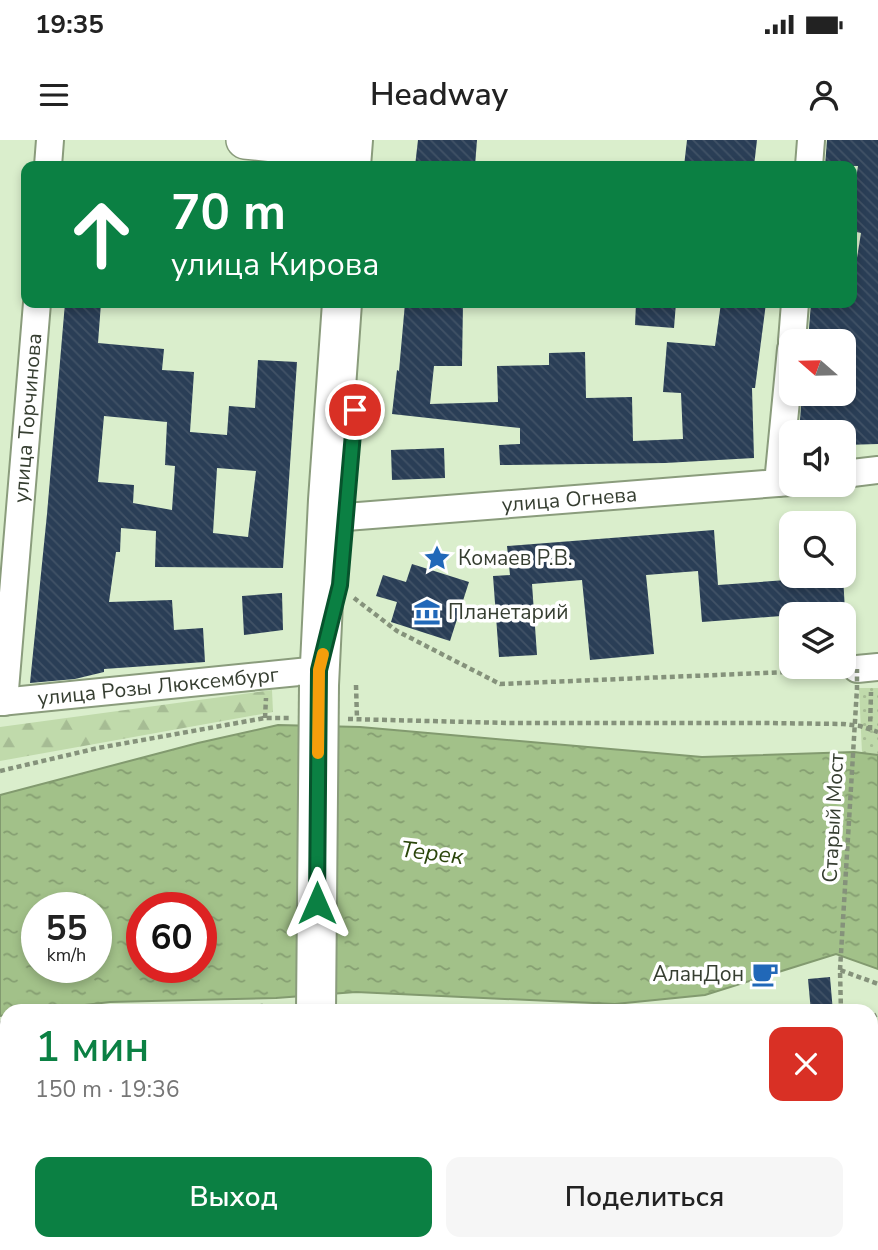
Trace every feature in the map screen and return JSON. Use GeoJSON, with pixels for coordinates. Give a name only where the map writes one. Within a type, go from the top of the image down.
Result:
{"type":"FeatureCollection","features":[{"type":"Feature","properties":{"kind":"main road"},"geometry":{"type":"LineString","coordinates":[[331,680],[328,500],[342,308]]}},
{"type":"Feature","properties":{"kind":"main road"},"geometry":{"type":"LineString","coordinates":[[316,1004],[331,680],[365,308]]}},
{"type":"Feature","properties":{"kind":"street"},"geometry":{"type":"LineString","coordinates":[[48,161],[50,140]]}},
{"type":"Feature","properties":{"kind":"street"},"geometry":{"type":"LineString","coordinates":[[245,140],[365,152]]}},
{"type":"Feature","properties":{"kind":"street"},"geometry":{"type":"LineString","coordinates":[[809,161],[811,140]]}},
{"type":"Feature","properties":{"kind":"street","name":"улица Торчинова"},"geometry":{"type":"LineString","coordinates":[[2,702],[37,308]]}},
{"type":"Feature","properties":{"kind":"street"},"geometry":{"type":"LineString","coordinates":[[793,329],[795,308]]}},
{"type":"Feature","properties":{"kind":"street"},"geometry":{"type":"LineString","coordinates":[[856,473],[878,470]]}},
{"type":"Feature","properties":{"kind":"street","name":"улица Огнева"},"geometry":{"type":"LineString","coordinates":[[346,517],[779,482]]}},
{"type":"Feature","properties":{"kind":"street","name":"улица Розы Люксембург"},"geometry":{"type":"LineString","coordinates":[[2,702],[331,680]]}},
{"type":"Feature","properties":{"kind":"path"},"geometry":{"type":"LineString","coordinates":[[340,585],[397,631],[500,684],[867,668]]}},
{"type":"Feature","properties":{"kind":"path","name":"Старый Мост"},"geometry":{"type":"LineString","coordinates":[[841,1004],[840,970],[857,688],[867,668]]}},
{"type":"Feature","properties":{"kind":"path"},"geometry":{"type":"LineString","coordinates":[[331,680],[357,719]]}},
{"type":"Feature","properties":{"kind":"path"},"geometry":{"type":"LineString","coordinates":[[870,701],[870,730]]}},
{"type":"Feature","properties":{"kind":"path"},"geometry":{"type":"LineString","coordinates":[[0,771],[124,743],[265,718],[291,718]]}},
{"type":"Feature","properties":{"kind":"path"},"geometry":{"type":"LineString","coordinates":[[344,719],[509,723],[843,724],[878,732]]}},
{"type":"Feature","properties":{"kind":"path"},"geometry":{"type":"LineString","coordinates":[[840,970],[878,984]]}},
{"type":"Feature","properties":{"kind":"green space"},"geometry":{"type":"Polygon","coordinates":[[[859,688],[878,688],[878,755],[862,753],[859,688]]]}},
{"type":"Feature","properties":{"kind":"green space"},"geometry":{"type":"Polygon","coordinates":[[[272,690],[273,712],[0,761],[0,727],[272,690]]]}},
{"type":"Feature","properties":{"kind":"water","name":"Терек"},"geometry":{"type":"Polygon","coordinates":[[[278,725],[360,727],[702,757],[854,752],[878,755],[878,969],[836,954],[705,995],[615,1004],[356,992],[276,998],[0,1004],[0,795],[278,725]]]}},
{"type":"Feature","properties":{"kind":"building"},"geometry":{"type":"Polygon","coordinates":[[[418,140],[477,140],[475,161],[416,161],[418,140]]]}},
{"type":"Feature","properties":{"kind":"building"},"geometry":{"type":"Polygon","coordinates":[[[687,140],[757,140],[755,161],[685,161],[687,140]]]}},
{"type":"Feature","properties":{"kind":"building"},"geometry":{"type":"Polygon","coordinates":[[[827,140],[878,140],[878,444],[856,445],[856,420],[800,420],[801,406],[856,406],[856,329],[809,329],[811,308],[857,308],[857,258],[861,233],[857,232],[857,161],[825,161],[827,140]]]}},
{"type":"Feature","properties":{"kind":"building"},"geometry":{"type":"Polygon","coordinates":[[[65,308],[101,308],[98,343],[164,349],[162,370],[194,372],[190,432],[227,435],[229,406],[255,408],[258,360],[297,362],[283,568],[155,567],[156,531],[121,528],[120,552],[116,552],[109,602],[172,600],[174,630],[203,628],[205,662],[104,669],[104,672],[75,679],[30,683],[65,308]],[[104,416],[98,482],[134,485],[133,503],[172,510],[175,466],[165,465],[167,422],[104,416]],[[217,468],[213,533],[248,537],[256,471],[217,468]]]}},
{"type":"Feature","properties":{"kind":"building"},"geometry":{"type":"Polygon","coordinates":[[[405,308],[463,308],[462,366],[434,366],[430,404],[498,402],[497,366],[549,365],[549,353],[585,352],[586,398],[632,397],[633,441],[683,439],[681,393],[663,392],[667,342],[715,346],[720,308],[765,308],[755,388],[752,388],[754,458],[665,463],[500,465],[499,445],[520,444],[520,428],[392,414],[397,370],[399,371],[405,308]]]}},
{"type":"Feature","properties":{"kind":"building"},"geometry":{"type":"Polygon","coordinates":[[[636,308],[676,308],[674,328],[635,325],[636,308]]]}},
{"type":"Feature","properties":{"kind":"building"},"geometry":{"type":"Polygon","coordinates":[[[444,448],[445,478],[392,480],[391,450],[444,448]]]}},
{"type":"Feature","properties":{"kind":"building"},"geometry":{"type":"Polygon","coordinates":[[[714,530],[718,585],[779,581],[779,588],[844,588],[844,602],[779,602],[779,616],[702,622],[698,571],[646,575],[654,654],[590,660],[582,580],[532,584],[537,655],[499,657],[493,576],[510,575],[507,546],[714,530]]]}},
{"type":"Feature","properties":{"kind":"building","name":"Планетарий"},"geometry":{"type":"Polygon","coordinates":[[[412,564],[469,582],[450,641],[391,622],[397,602],[376,596],[383,575],[406,582],[412,564]]]}},
{"type":"Feature","properties":{"kind":"building"},"geometry":{"type":"Polygon","coordinates":[[[282,593],[283,630],[244,635],[242,596],[282,593]]]}},
{"type":"Feature","properties":{"kind":"building"},"geometry":{"type":"Polygon","coordinates":[[[830,977],[832,1004],[810,1004],[808,979],[830,977]]]}},
{"type":"Feature","properties":{"kind":"slow traffic"},"geometry":{"type":"LineString","coordinates":[[318,753],[319,670],[323,654]]}},
{"type":"Feature","properties":{"kind":"place","name":"Комаев Р.В."},"geometry":{"type":"Point","coordinates":[437,558]}},
{"type":"Feature","properties":{"kind":"place","name":"Планетарий"},"geometry":{"type":"Point","coordinates":[427,612]}},
{"type":"Feature","properties":{"kind":"place","name":"АланДон"},"geometry":{"type":"Point","coordinates":[765,974]}},
{"type":"Feature","properties":{"kind":"route"},"geometry":{"type":"LineString","coordinates":[[317,903],[319,670],[340,585],[355,410]]}}]}
